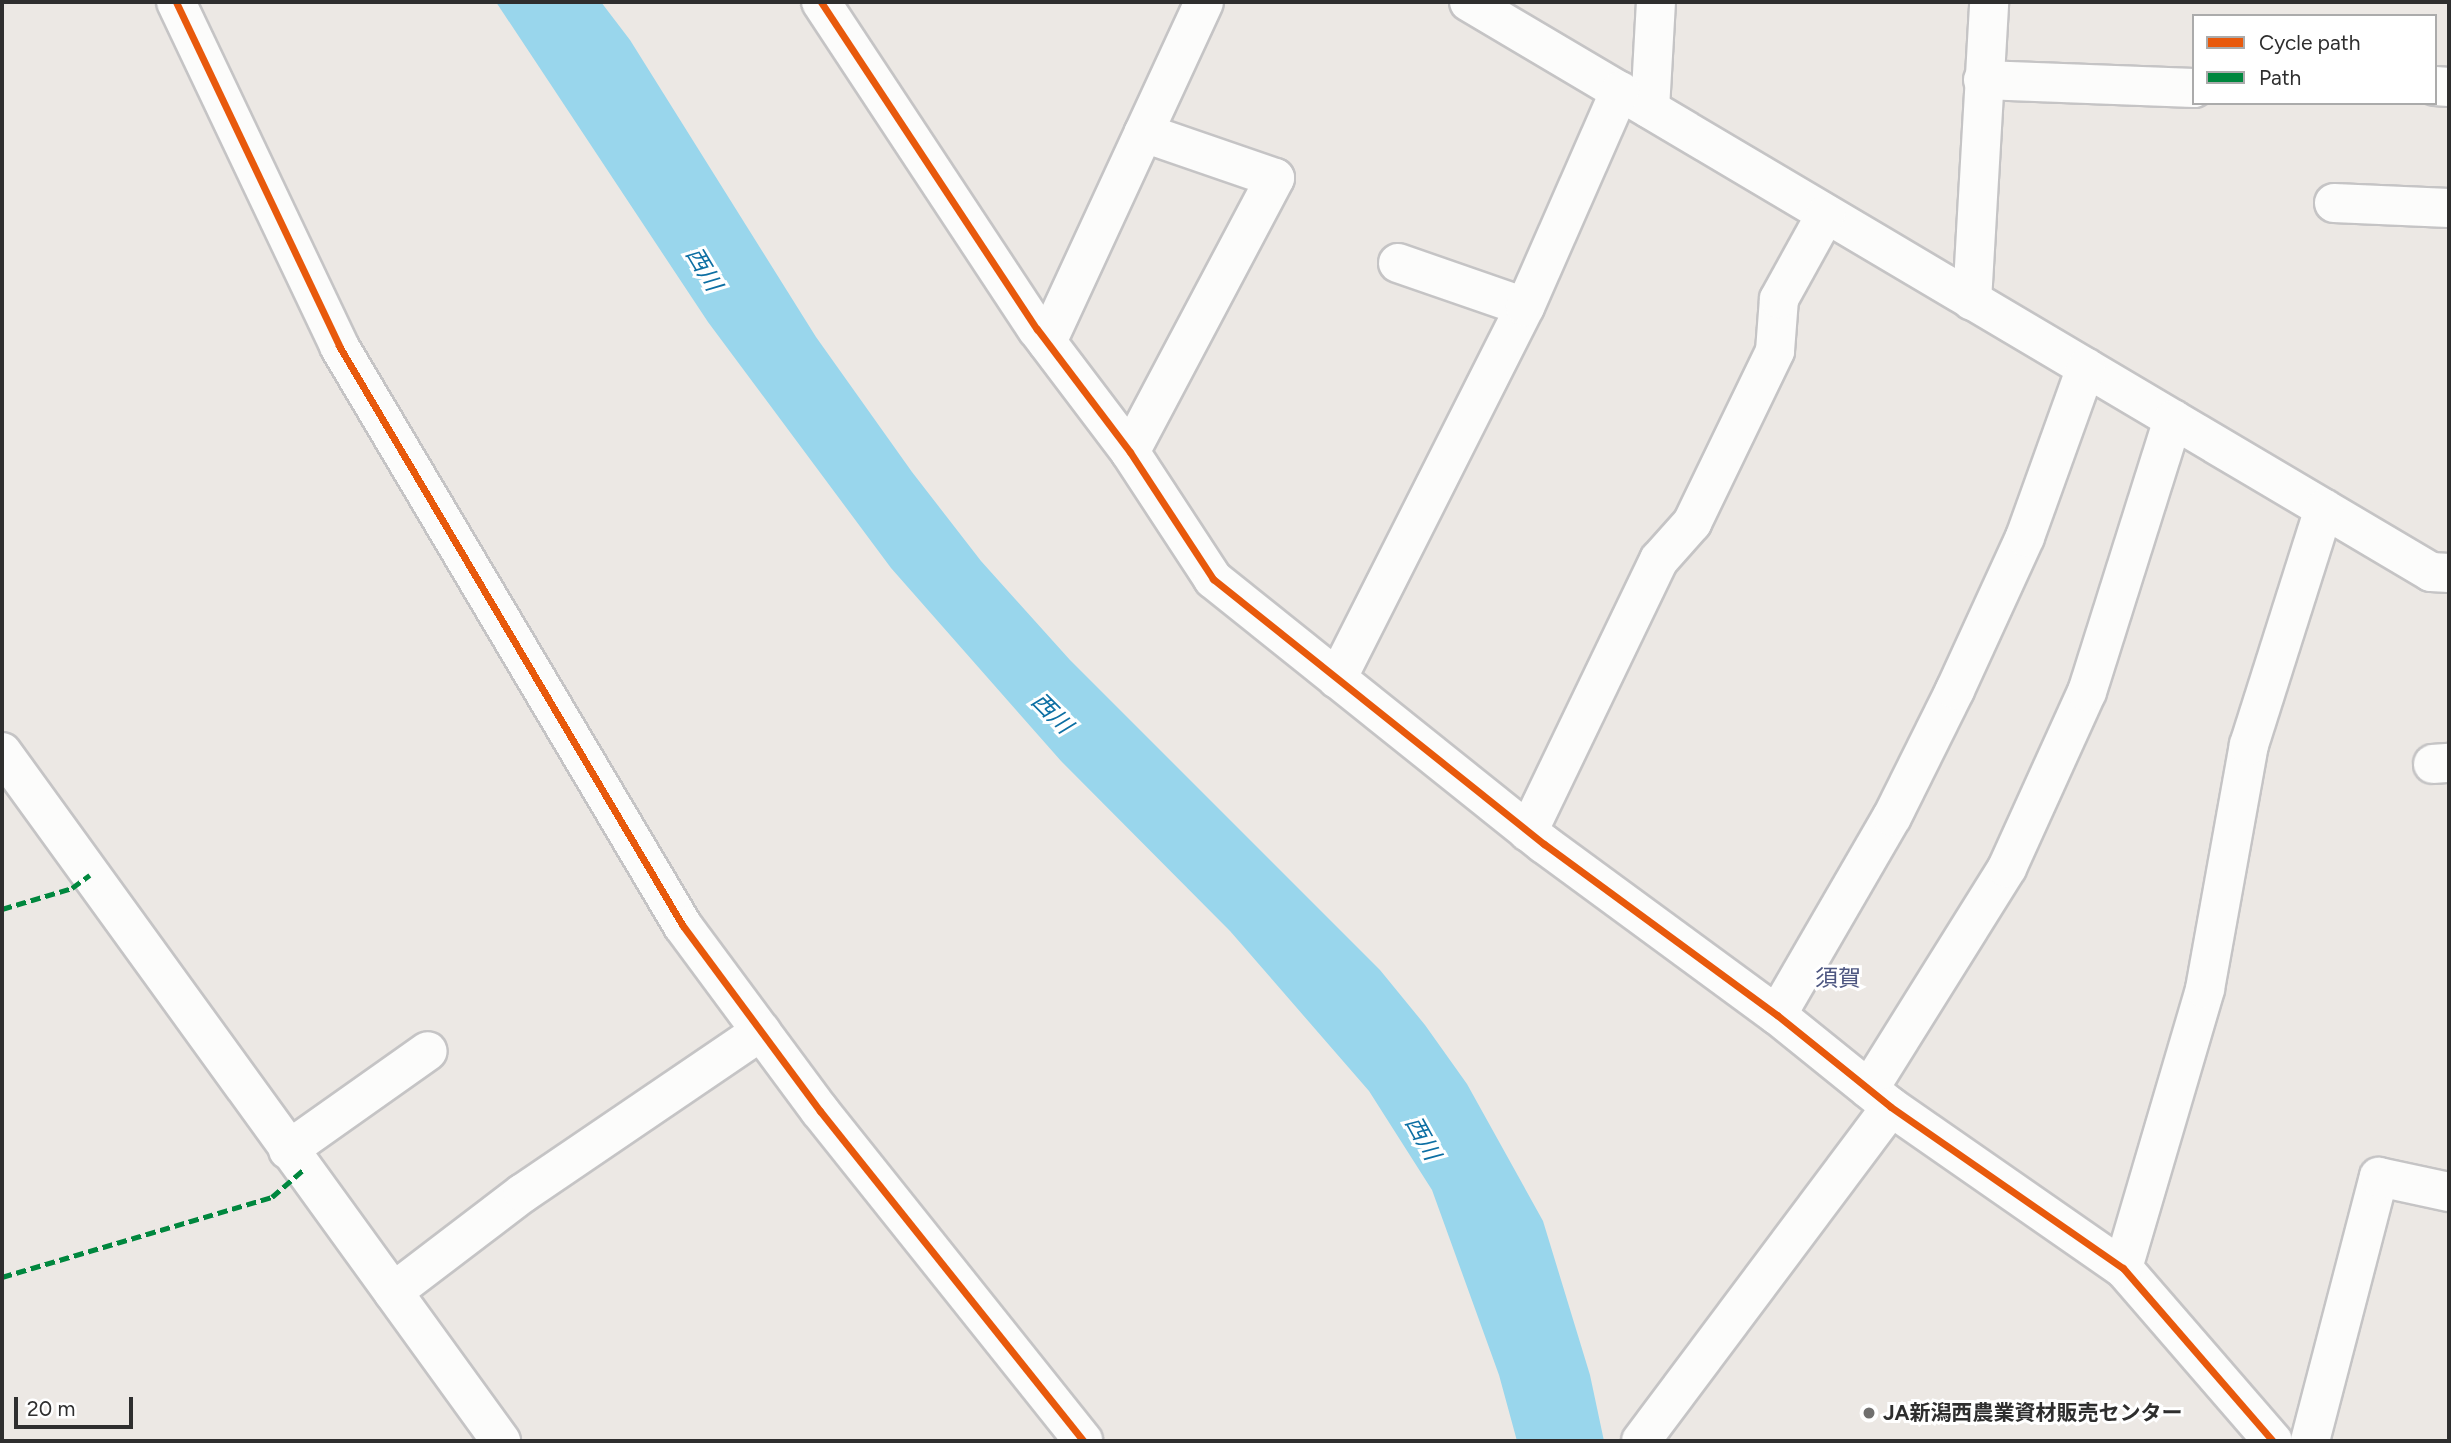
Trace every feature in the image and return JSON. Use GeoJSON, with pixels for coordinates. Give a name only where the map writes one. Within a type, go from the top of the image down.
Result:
{"type":"FeatureCollection","features":[{"type":"Feature","properties":{"kind":"street"},"geometry":{"type":"LineString","coordinates":[[176,2],[339,346],[683,926],[820,1111],[1083,1441]]}},
{"type":"Feature","properties":{"kind":"street"},"geometry":{"type":"LineString","coordinates":[[821,2],[1047,342],[1130,452],[1213,579],[1528,832],[1777,1015],[1881,1098],[2123,1268],[2273,1441]]}},
{"type":"Feature","properties":{"kind":"street"},"geometry":{"type":"LineString","coordinates":[[1047,342],[1204,2]]}},
{"type":"Feature","properties":{"kind":"street"},"geometry":{"type":"LineString","coordinates":[[1469,2],[2431,572],[2449,573]]}},
{"type":"Feature","properties":{"kind":"street"},"geometry":{"type":"LineString","coordinates":[[1337,679],[1525,307],[1635,100],[1656,2]]}},
{"type":"Feature","properties":{"kind":"street"},"geometry":{"type":"LineString","coordinates":[[1972,301],[1978,245],[1983,80],[1989,2]]}},
{"type":"Feature","properties":{"kind":"street"},"geometry":{"type":"LineString","coordinates":[[1983,80],[2192,88]]}},
{"type":"Feature","properties":{"kind":"street"},"geometry":{"type":"LineString","coordinates":[[1130,452],[1275,178],[1144,133]]}},
{"type":"Feature","properties":{"kind":"street"},"geometry":{"type":"LineString","coordinates":[[2334,202],[2449,208]]}},
{"type":"Feature","properties":{"kind":"street"},"geometry":{"type":"LineString","coordinates":[[1528,832],[1659,560],[1692,523],[1758,388],[1775,351],[1779,299],[1826,214]]}},
{"type":"Feature","properties":{"kind":"street"},"geometry":{"type":"LineString","coordinates":[[1398,263],[1525,307]]}},
{"type":"Feature","properties":{"kind":"street"},"geometry":{"type":"LineString","coordinates":[[1777,1015],[1892,817],[1955,690],[2025,537],[2086,368]]}},
{"type":"Feature","properties":{"kind":"street"},"geometry":{"type":"LineString","coordinates":[[1641,1441],[1881,1098],[2007,868],[2087,692],[2173,419]]}},
{"type":"Feature","properties":{"kind":"street"},"geometry":{"type":"LineString","coordinates":[[2123,1268],[2205,989],[2249,745],[2324,509]]}},
{"type":"Feature","properties":{"kind":"street"},"geometry":{"type":"LineString","coordinates":[[2,752],[501,1441]]}},
{"type":"Feature","properties":{"kind":"street"},"geometry":{"type":"LineString","coordinates":[[393,1292],[523,1193],[761,1031]]}},
{"type":"Feature","properties":{"kind":"street"},"geometry":{"type":"LineString","coordinates":[[288,1150],[428,1051]]}},
{"type":"Feature","properties":{"kind":"street"},"geometry":{"type":"LineString","coordinates":[[2310,1441],[2378,1177],[2449,1192]]}},
{"type":"Feature","properties":{"kind":"water","name":"西川"},"geometry":{"type":"Polygon","coordinates":[[[496,2],[601,2],[630,40],[816,337],[912,472],[981,561],[1070,660],[1380,970],[1425,1025],[1467,1084],[1543,1221],[1590,1375],[1604,1441],[1517,1441],[1499,1375],[1432,1190],[1369,1091],[1230,931],[1061,761],[891,568],[708,322],[496,2]]]}},
{"type":"Feature","properties":{"kind":"marked path"},"geometry":{"type":"LineString","coordinates":[[2,909],[72,888],[90,875]]}},
{"type":"Feature","properties":{"kind":"marked path"},"geometry":{"type":"LineString","coordinates":[[2,1277],[272,1197],[303,1170]]}},
{"type":"Feature","properties":{"kind":"cycle path"},"geometry":{"type":"LineString","coordinates":[[176,2],[339,346],[683,926],[820,1111],[1083,1441]]}},
{"type":"Feature","properties":{"kind":"cycle path"},"geometry":{"type":"LineString","coordinates":[[821,2],[1037,329],[1130,452],[1213,579],[1544,844],[1777,1015],[1891,1107],[2123,1268],[2273,1441]]}},
{"type":"Feature","properties":{"kind":"place","name":"JA新潟西農業資材販売センター"},"geometry":{"type":"Point","coordinates":[1869,1413]}},
{"type":"Feature","properties":{"kind":"district","name":"須賀"},"geometry":{"type":"Point","coordinates":[1838,978]}}]}
